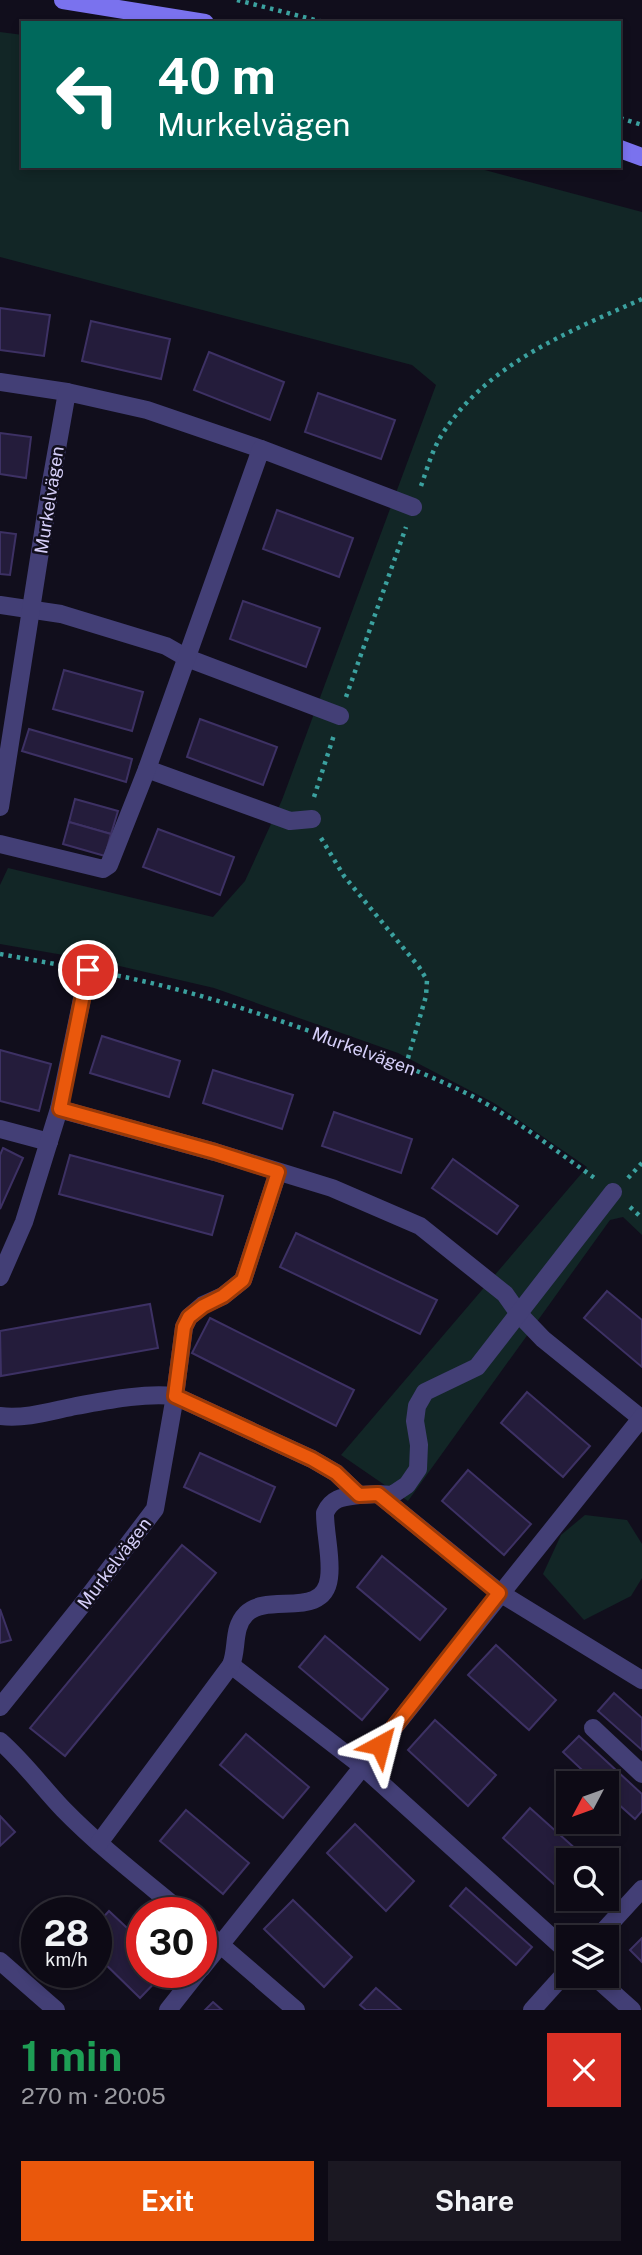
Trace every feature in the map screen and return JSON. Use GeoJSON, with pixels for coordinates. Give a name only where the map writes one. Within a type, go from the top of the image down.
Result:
{"type":"FeatureCollection","features":[{"type":"Feature","properties":{"kind":"main road"},"geometry":{"type":"LineString","coordinates":[[63,0],[193,21]]}},
{"type":"Feature","properties":{"kind":"main road"},"geometry":{"type":"LineString","coordinates":[[621,149],[642,157]]}},
{"type":"Feature","properties":{"kind":"street"},"geometry":{"type":"LineString","coordinates":[[0,382],[67,392],[147,410],[261,449],[413,507]]}},
{"type":"Feature","properties":{"kind":"street","name":"Murkelvägen"},"geometry":{"type":"LineString","coordinates":[[0,807],[67,392]]}},
{"type":"Feature","properties":{"kind":"street"},"geometry":{"type":"LineString","coordinates":[[0,844],[103,869],[108,865],[147,769],[261,449]]}},
{"type":"Feature","properties":{"kind":"street"},"geometry":{"type":"LineString","coordinates":[[0,605],[61,614],[166,646],[187,658],[340,716]]}},
{"type":"Feature","properties":{"kind":"street"},"geometry":{"type":"LineString","coordinates":[[147,769],[290,821],[312,820]]}},
{"type":"Feature","properties":{"kind":"street"},"geometry":{"type":"LineString","coordinates":[[0,1277],[24,1222],[60,1109],[88,970]]}},
{"type":"Feature","properties":{"kind":"street"},"geometry":{"type":"LineString","coordinates":[[60,1109],[332,1188],[420,1226],[505,1294],[519,1314],[543,1339],[642,1418],[499,1593],[217,1949]]}},
{"type":"Feature","properties":{"kind":"street"},"geometry":{"type":"LineString","coordinates":[[0,1129],[49,1142]]}},
{"type":"Feature","properties":{"kind":"street","name":"Murkelvägen"},"geometry":{"type":"LineString","coordinates":[[0,1707],[155,1509],[184,1327],[189,1317],[243,1280],[278,1172]]}},
{"type":"Feature","properties":{"kind":"street"},"geometry":{"type":"LineString","coordinates":[[100,1843],[231,1665],[236,1636],[247,1612],[259,1606],[311,1602],[326,1589],[330,1580],[326,1513],[328,1506],[336,1499],[359,1495],[392,1495],[407,1485],[418,1469],[415,1420],[417,1406],[425,1392],[477,1367],[613,1192]]}},
{"type":"Feature","properties":{"kind":"street"},"geometry":{"type":"LineString","coordinates":[[0,1416],[13,1418],[144,1395],[175,1396],[312,1459],[336,1473],[359,1495]]}},
{"type":"Feature","properties":{"kind":"street"},"geometry":{"type":"LineString","coordinates":[[378,1494],[499,1593],[642,1680]]}},
{"type":"Feature","properties":{"kind":"street"},"geometry":{"type":"LineString","coordinates":[[231,1665],[363,1767],[556,1941]]}},
{"type":"Feature","properties":{"kind":"street"},"geometry":{"type":"LineString","coordinates":[[593,1728],[642,1774]]}},
{"type":"Feature","properties":{"kind":"street"},"geometry":{"type":"LineString","coordinates":[[0,1741],[17,1756],[63,1809],[164,1897]]}},
{"type":"Feature","properties":{"kind":"street"},"geometry":{"type":"LineString","coordinates":[[609,1925],[642,1889]]}},
{"type":"Feature","properties":{"kind":"street"},"geometry":{"type":"LineString","coordinates":[[217,1942],[296,2010]]}},
{"type":"Feature","properties":{"kind":"street"},"geometry":{"type":"LineString","coordinates":[[0,1961],[56,2010]]}},
{"type":"Feature","properties":{"kind":"street"},"geometry":{"type":"LineString","coordinates":[[533,2010],[556,1984]]}},
{"type":"Feature","properties":{"kind":"street"},"geometry":{"type":"LineString","coordinates":[[168,2010],[186,1988]]}},
{"type":"Feature","properties":{"kind":"street"},"geometry":{"type":"LineString","coordinates":[[607,1988],[632,2010]]}},
{"type":"Feature","properties":{"kind":"path"},"geometry":{"type":"LineString","coordinates":[[237,0],[319,21]]}},
{"type":"Feature","properties":{"kind":"path"},"geometry":{"type":"LineString","coordinates":[[621,118],[642,125]]}},
{"type":"Feature","properties":{"kind":"path"},"geometry":{"type":"LineString","coordinates":[[405,1065],[426,996],[427,980],[344,876],[312,820],[313,801],[413,507],[440,438],[459,411],[481,387],[510,365],[573,330],[642,299]]}},
{"type":"Feature","properties":{"kind":"path","name":"Murkelvägen"},"geometry":{"type":"LineString","coordinates":[[0,954],[156,983],[245,1008],[405,1065],[474,1097],[541,1139],[613,1192],[642,1218]]}},
{"type":"Feature","properties":{"kind":"green space"},"geometry":{"type":"Polygon","coordinates":[[[0,32],[21,35],[21,168],[474,168],[642,212],[642,1235],[623,1217],[610,1220],[408,1501],[341,1455],[587,1167],[494,1103],[398,1053],[214,988],[98,961],[0,944],[0,885],[8,868],[213,917],[245,881],[282,800],[436,385],[412,365],[0,257],[0,32]]]}},
{"type":"Feature","properties":{"kind":"green space"},"geometry":{"type":"Polygon","coordinates":[[[585,1515],[627,1520],[642,1544],[642,1578],[631,1596],[584,1620],[543,1574],[561,1535],[585,1515]]]}},
{"type":"Feature","properties":{"kind":"building"},"geometry":{"type":"Polygon","coordinates":[[[0,308],[50,315],[44,356],[0,350],[0,308]]]}},
{"type":"Feature","properties":{"kind":"building"},"geometry":{"type":"Polygon","coordinates":[[[91,321],[170,339],[161,379],[82,361],[91,321]]]}},
{"type":"Feature","properties":{"kind":"building"},"geometry":{"type":"Polygon","coordinates":[[[209,352],[284,382],[270,420],[194,390],[209,352]]]}},
{"type":"Feature","properties":{"kind":"building"},"geometry":{"type":"Polygon","coordinates":[[[318,393],[395,420],[381,459],[305,432],[318,393]]]}},
{"type":"Feature","properties":{"kind":"building"},"geometry":{"type":"Polygon","coordinates":[[[0,433],[31,437],[26,478],[0,474],[0,433]]]}},
{"type":"Feature","properties":{"kind":"building"},"geometry":{"type":"Polygon","coordinates":[[[277,510],[353,538],[339,577],[263,549],[277,510]]]}},
{"type":"Feature","properties":{"kind":"building"},"geometry":{"type":"Polygon","coordinates":[[[0,532],[16,534],[10,575],[0,574],[0,532]]]}},
{"type":"Feature","properties":{"kind":"building"},"geometry":{"type":"Polygon","coordinates":[[[243,601],[320,628],[306,667],[230,639],[243,601]]]}},
{"type":"Feature","properties":{"kind":"building"},"geometry":{"type":"Polygon","coordinates":[[[64,670],[143,692],[132,731],[53,709],[64,670]]]}},
{"type":"Feature","properties":{"kind":"building"},"geometry":{"type":"Polygon","coordinates":[[[200,719],[277,747],[263,785],[187,757],[200,719]]]}},
{"type":"Feature","properties":{"kind":"building"},"geometry":{"type":"Polygon","coordinates":[[[29,729],[132,759],[126,782],[22,751],[29,729]]]}},
{"type":"Feature","properties":{"kind":"building"},"geometry":{"type":"Polygon","coordinates":[[[75,799],[118,811],[111,834],[69,822],[75,799]]]}},
{"type":"Feature","properties":{"kind":"building"},"geometry":{"type":"Polygon","coordinates":[[[69,822],[111,834],[105,856],[63,844],[69,822]]]}},
{"type":"Feature","properties":{"kind":"building"},"geometry":{"type":"Polygon","coordinates":[[[158,829],[234,857],[220,895],[143,867],[158,829]]]}},
{"type":"Feature","properties":{"kind":"building"},"geometry":{"type":"Polygon","coordinates":[[[102,1036],[180,1061],[169,1097],[90,1073],[102,1036]]]}},
{"type":"Feature","properties":{"kind":"building"},"geometry":{"type":"Polygon","coordinates":[[[0,1050],[51,1064],[39,1111],[0,1101],[0,1050]]]}},
{"type":"Feature","properties":{"kind":"building"},"geometry":{"type":"Polygon","coordinates":[[[213,1070],[293,1095],[282,1129],[203,1103],[213,1070]]]}},
{"type":"Feature","properties":{"kind":"building"},"geometry":{"type":"Polygon","coordinates":[[[334,1112],[412,1139],[401,1173],[322,1146],[334,1112]]]}},
{"type":"Feature","properties":{"kind":"building"},"geometry":{"type":"Polygon","coordinates":[[[3,1148],[23,1158],[0,1209],[0,1155],[3,1148]]]}},
{"type":"Feature","properties":{"kind":"building"},"geometry":{"type":"Polygon","coordinates":[[[70,1155],[223,1196],[212,1235],[59,1194],[70,1155]]]}},
{"type":"Feature","properties":{"kind":"building"},"geometry":{"type":"Polygon","coordinates":[[[453,1159],[518,1206],[497,1234],[432,1188],[453,1159]]]}},
{"type":"Feature","properties":{"kind":"building"},"geometry":{"type":"Polygon","coordinates":[[[296,1233],[437,1300],[420,1334],[280,1267],[296,1233]]]}},
{"type":"Feature","properties":{"kind":"building"},"geometry":{"type":"Polygon","coordinates":[[[607,1291],[642,1320],[642,1367],[584,1318],[607,1291]]]}},
{"type":"Feature","properties":{"kind":"building"},"geometry":{"type":"Polygon","coordinates":[[[150,1304],[158,1348],[1,1376],[0,1331],[150,1304]]]}},
{"type":"Feature","properties":{"kind":"building"},"geometry":{"type":"Polygon","coordinates":[[[210,1318],[354,1390],[336,1426],[192,1353],[210,1318]]]}},
{"type":"Feature","properties":{"kind":"building"},"geometry":{"type":"Polygon","coordinates":[[[527,1392],[590,1446],[563,1477],[501,1423],[527,1392]]]}},
{"type":"Feature","properties":{"kind":"building"},"geometry":{"type":"Polygon","coordinates":[[[200,1453],[275,1487],[260,1522],[184,1487],[200,1453]]]}},
{"type":"Feature","properties":{"kind":"building"},"geometry":{"type":"Polygon","coordinates":[[[468,1470],[531,1524],[504,1555],[442,1501],[468,1470]]]}},
{"type":"Feature","properties":{"kind":"building"},"geometry":{"type":"Polygon","coordinates":[[[182,1545],[216,1573],[65,1756],[30,1728],[182,1545]]]}},
{"type":"Feature","properties":{"kind":"building"},"geometry":{"type":"Polygon","coordinates":[[[382,1556],[446,1609],[420,1640],[357,1587],[382,1556]]]}},
{"type":"Feature","properties":{"kind":"building"},"geometry":{"type":"Polygon","coordinates":[[[0,1609],[11,1640],[0,1643],[0,1609]]]}},
{"type":"Feature","properties":{"kind":"building"},"geometry":{"type":"Polygon","coordinates":[[[325,1636],[388,1689],[362,1720],[299,1667],[325,1636]]]}},
{"type":"Feature","properties":{"kind":"building"},"geometry":{"type":"Polygon","coordinates":[[[496,1645],[556,1700],[529,1730],[468,1675],[496,1645]]]}},
{"type":"Feature","properties":{"kind":"building"},"geometry":{"type":"Polygon","coordinates":[[[614,1693],[642,1718],[642,1750],[598,1711],[614,1693]]]}},
{"type":"Feature","properties":{"kind":"building"},"geometry":{"type":"Polygon","coordinates":[[[435,1720],[496,1775],[468,1806],[408,1750],[435,1720]]]}},
{"type":"Feature","properties":{"kind":"building"},"geometry":{"type":"Polygon","coordinates":[[[246,1734],[309,1787],[283,1818],[220,1765],[246,1734]]]}},
{"type":"Feature","properties":{"kind":"building"},"geometry":{"type":"Polygon","coordinates":[[[579,1736],[617,1771],[583,1771],[563,1752],[579,1736]]]}},
{"type":"Feature","properties":{"kind":"building"},"geometry":{"type":"Polygon","coordinates":[[[620,1774],[642,1794],[642,1811],[635,1819],[620,1806],[620,1774]]]}},
{"type":"Feature","properties":{"kind":"building"},"geometry":{"type":"Polygon","coordinates":[[[530,1808],[575,1848],[556,1848],[556,1886],[503,1838],[530,1808]]]}},
{"type":"Feature","properties":{"kind":"building"},"geometry":{"type":"Polygon","coordinates":[[[186,1810],[249,1863],[223,1894],[160,1841],[186,1810]]]}},
{"type":"Feature","properties":{"kind":"building"},"geometry":{"type":"Polygon","coordinates":[[[0,1816],[15,1832],[0,1846],[0,1816]]]}},
{"type":"Feature","properties":{"kind":"building"},"geometry":{"type":"Polygon","coordinates":[[[355,1824],[414,1881],[386,1911],[327,1853],[355,1824]]]}},
{"type":"Feature","properties":{"kind":"building"},"geometry":{"type":"Polygon","coordinates":[[[466,1888],[532,1947],[516,1965],[450,1906],[466,1888]]]}},
{"type":"Feature","properties":{"kind":"building"},"geometry":{"type":"Polygon","coordinates":[[[293,1900],[352,1957],[324,1987],[264,1929],[293,1900]]]}},
{"type":"Feature","properties":{"kind":"building"},"geometry":{"type":"Polygon","coordinates":[[[112,1914],[126,1927],[126,1984],[112,1971],[112,1914]]]}},
{"type":"Feature","properties":{"kind":"building"},"geometry":{"type":"Polygon","coordinates":[[[642,1938],[642,1962],[630,1950],[642,1938]]]}},
{"type":"Feature","properties":{"kind":"building"},"geometry":{"type":"Polygon","coordinates":[[[130,1988],[150,1988],[140,1998],[130,1988]]]}},
{"type":"Feature","properties":{"kind":"building"},"geometry":{"type":"Polygon","coordinates":[[[376,1988],[401,2010],[366,2010],[360,2005],[376,1988]]]}},
{"type":"Feature","properties":{"kind":"building"},"geometry":{"type":"Polygon","coordinates":[[[213,2002],[222,2010],[205,2010],[213,2002]]]}},
{"type":"Feature","properties":{"kind":"route"},"geometry":{"type":"LineString","coordinates":[[88,970],[60,1109],[278,1172],[243,1280],[189,1317],[184,1327],[175,1396],[312,1459],[336,1473],[359,1495],[378,1494],[499,1593],[380,1745]]}}]}
